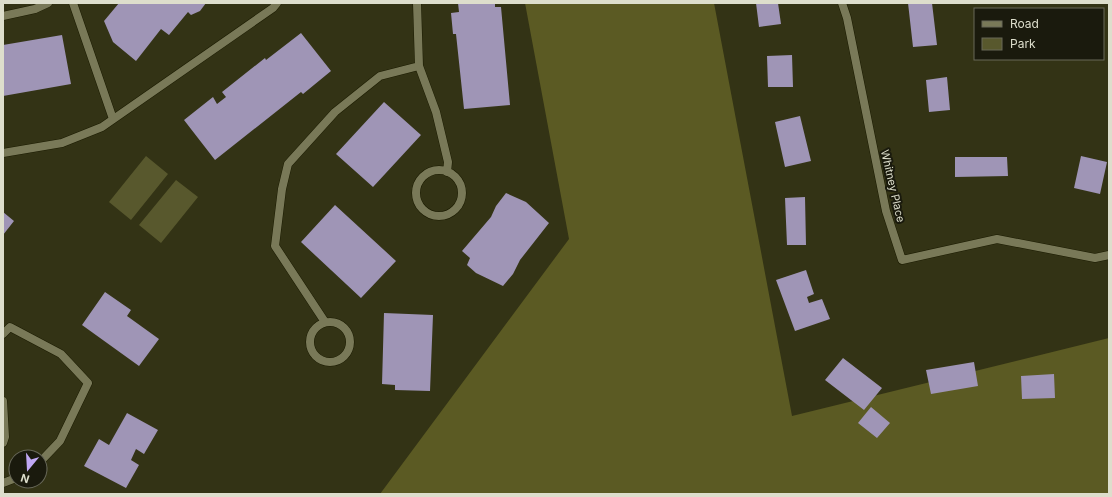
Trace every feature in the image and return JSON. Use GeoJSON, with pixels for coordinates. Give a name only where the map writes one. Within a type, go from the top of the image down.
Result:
{"type":"FeatureCollection","features":[{"type":"Feature","properties":{"kind":"street"},"geometry":{"type":"LineString","coordinates":[[3,16],[34,9],[48,3]]}},
{"type":"Feature","properties":{"kind":"street"},"geometry":{"type":"LineString","coordinates":[[73,3],[113,119]]}},
{"type":"Feature","properties":{"kind":"street"},"geometry":{"type":"LineString","coordinates":[[3,153],[62,143],[102,127],[273,8],[277,3]]}},
{"type":"Feature","properties":{"kind":"street"},"geometry":{"type":"LineString","coordinates":[[417,3],[419,66],[436,112],[448,162],[447,172]]}},
{"type":"Feature","properties":{"kind":"street","name":"Whitney Place"},"geometry":{"type":"LineString","coordinates":[[842,3],[847,18],[886,211],[902,260],[997,239],[1095,258],[1109,255]]}},
{"type":"Feature","properties":{"kind":"street"},"geometry":{"type":"LineString","coordinates":[[325,322],[275,246],[282,189],[288,164],[335,112],[380,76],[419,66]]}},
{"type":"Feature","properties":{"kind":"street"},"geometry":{"type":"LineString","coordinates":[[440,170],[447,172],[458,182],[461,189],[459,204],[454,210],[439,216],[425,211],[420,206],[417,199],[417,185],[426,174],[432,171],[440,170]]}},
{"type":"Feature","properties":{"kind":"street"},"geometry":{"type":"LineString","coordinates":[[332,321],[339,323],[345,327],[351,339],[350,347],[347,353],[336,361],[323,361],[317,358],[310,347],[310,340],[314,328],[325,322],[332,321]]}},
{"type":"Feature","properties":{"kind":"street"},"geometry":{"type":"LineString","coordinates":[[3,334],[10,327],[61,354],[88,383],[60,441],[48,454]]}},
{"type":"Feature","properties":{"kind":"street"},"geometry":{"type":"LineString","coordinates":[[3,401],[5,437],[3,443]]}},
{"type":"Feature","properties":{"kind":"green space"},"geometry":{"type":"Polygon","coordinates":[[[146,156],[168,174],[131,220],[109,202],[146,156]]]}},
{"type":"Feature","properties":{"kind":"green space"},"geometry":{"type":"Polygon","coordinates":[[[176,180],[198,197],[161,243],[139,225],[176,180]]]}},
{"type":"Feature","properties":{"kind":"shaded area"},"geometry":{"type":"Polygon","coordinates":[[[525,3],[714,3],[792,416],[1109,338],[1109,494],[380,494],[569,239],[525,3]]]}},
{"type":"Feature","properties":{"kind":"building"},"geometry":{"type":"Polygon","coordinates":[[[119,3],[206,3],[200,11],[191,15],[188,12],[169,35],[161,29],[136,61],[113,42],[104,21],[119,3]]]}},
{"type":"Feature","properties":{"kind":"building"},"geometry":{"type":"Polygon","coordinates":[[[458,3],[495,3],[495,7],[501,7],[510,105],[464,109],[456,34],[453,34],[451,13],[459,12],[458,3]]]}},
{"type":"Feature","properties":{"kind":"building"},"geometry":{"type":"Polygon","coordinates":[[[756,3],[778,3],[781,24],[759,27],[756,3]]]}},
{"type":"Feature","properties":{"kind":"building"},"geometry":{"type":"Polygon","coordinates":[[[908,3],[932,3],[937,45],[913,47],[908,3]]]}},
{"type":"Feature","properties":{"kind":"building"},"geometry":{"type":"Polygon","coordinates":[[[301,33],[331,71],[303,94],[301,92],[215,160],[184,120],[213,97],[217,104],[226,97],[222,92],[265,58],[266,60],[301,33]]]}},
{"type":"Feature","properties":{"kind":"building"},"geometry":{"type":"Polygon","coordinates":[[[62,35],[71,84],[3,96],[3,45],[62,35]]]}},
{"type":"Feature","properties":{"kind":"building"},"geometry":{"type":"Polygon","coordinates":[[[792,55],[793,87],[768,87],[767,56],[792,55]]]}},
{"type":"Feature","properties":{"kind":"building"},"geometry":{"type":"Polygon","coordinates":[[[947,77],[950,110],[929,112],[926,80],[947,77]]]}},
{"type":"Feature","properties":{"kind":"building"},"geometry":{"type":"Polygon","coordinates":[[[384,102],[421,135],[373,187],[336,154],[384,102]]]}},
{"type":"Feature","properties":{"kind":"building"},"geometry":{"type":"Polygon","coordinates":[[[800,116],[811,161],[785,167],[775,122],[800,116]]]}},
{"type":"Feature","properties":{"kind":"building"},"geometry":{"type":"Polygon","coordinates":[[[1081,156],[1107,162],[1100,194],[1074,188],[1081,156]]]}},
{"type":"Feature","properties":{"kind":"building"},"geometry":{"type":"Polygon","coordinates":[[[955,157],[1007,157],[1008,176],[955,177],[955,157]]]}},
{"type":"Feature","properties":{"kind":"building"},"geometry":{"type":"Polygon","coordinates":[[[506,193],[526,202],[549,223],[520,260],[513,274],[503,286],[476,273],[467,265],[470,258],[462,251],[491,217],[496,206],[506,193]]]}},
{"type":"Feature","properties":{"kind":"building"},"geometry":{"type":"Polygon","coordinates":[[[805,197],[806,245],[787,245],[785,198],[805,197]]]}},
{"type":"Feature","properties":{"kind":"building"},"geometry":{"type":"Polygon","coordinates":[[[335,205],[396,261],[361,298],[301,242],[335,205]]]}},
{"type":"Feature","properties":{"kind":"building"},"geometry":{"type":"Polygon","coordinates":[[[3,212],[14,221],[3,235],[3,212]]]}},
{"type":"Feature","properties":{"kind":"building"},"geometry":{"type":"Polygon","coordinates":[[[806,270],[814,294],[807,297],[809,303],[822,299],[830,319],[795,331],[776,280],[806,270]]]}},
{"type":"Feature","properties":{"kind":"building"},"geometry":{"type":"Polygon","coordinates":[[[105,292],[131,310],[127,316],[159,339],[139,366],[82,325],[105,292]]]}},
{"type":"Feature","properties":{"kind":"building"},"geometry":{"type":"Polygon","coordinates":[[[384,313],[433,315],[430,391],[395,390],[395,385],[382,384],[384,313]]]}},
{"type":"Feature","properties":{"kind":"building"},"geometry":{"type":"Polygon","coordinates":[[[843,358],[882,388],[864,410],[825,380],[843,358]]]}},
{"type":"Feature","properties":{"kind":"building"},"geometry":{"type":"Polygon","coordinates":[[[974,362],[978,386],[931,394],[926,370],[974,362]]]}},
{"type":"Feature","properties":{"kind":"building"},"geometry":{"type":"Polygon","coordinates":[[[1054,374],[1055,398],[1022,399],[1021,376],[1054,374]]]}},
{"type":"Feature","properties":{"kind":"building"},"geometry":{"type":"Polygon","coordinates":[[[871,407],[890,423],[877,438],[858,423],[871,407]]]}},
{"type":"Feature","properties":{"kind":"building"},"geometry":{"type":"Polygon","coordinates":[[[127,413],[158,430],[144,454],[136,449],[131,460],[139,465],[126,488],[84,466],[99,439],[109,445],[127,413]]]}}]}
